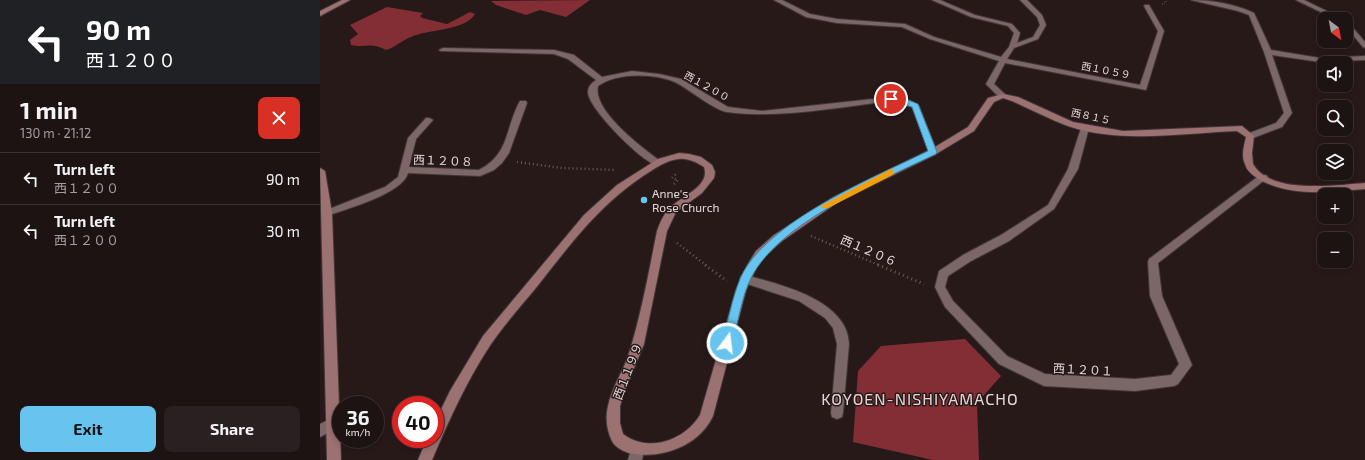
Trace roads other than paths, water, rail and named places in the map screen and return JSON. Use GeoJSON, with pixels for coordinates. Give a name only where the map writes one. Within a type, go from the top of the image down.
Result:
{"type":"FeatureCollection","features":[{"type":"Feature","properties":{"kind":"street"},"geometry":{"type":"LineString","coordinates":[[320,14],[347,0]]}},
{"type":"Feature","properties":{"kind":"street"},"geometry":{"type":"LineString","coordinates":[[777,0],[800,12],[816,17],[837,21],[903,25],[932,38],[1003,60]]}},
{"type":"Feature","properties":{"kind":"street"},"geometry":{"type":"LineString","coordinates":[[935,0],[973,16],[1010,25],[1017,33],[1012,48],[1003,60],[990,84],[1003,96]]}},
{"type":"Feature","properties":{"kind":"street"},"geometry":{"type":"LineString","coordinates":[[1012,48],[1036,38],[1043,25],[1040,16],[1023,0]]}},
{"type":"Feature","properties":{"kind":"street"},"geometry":{"type":"LineString","coordinates":[[1194,0],[1240,9],[1252,14],[1268,52],[1288,113],[1279,125],[1250,136],[1248,154],[1249,164],[1254,171],[1277,185],[1290,188],[1306,189],[1365,186]]}},
{"type":"Feature","properties":{"kind":"street"},"geometry":{"type":"LineString","coordinates":[[1299,0],[1325,12]]}},
{"type":"Feature","properties":{"kind":"street","name":"西１０５９"},"geometry":{"type":"LineString","coordinates":[[1003,60],[1142,88],[1161,31],[1147,6]]}},
{"type":"Feature","properties":{"kind":"street"},"geometry":{"type":"LineString","coordinates":[[1353,31],[1365,46]]}},
{"type":"Feature","properties":{"kind":"street"},"geometry":{"type":"LineString","coordinates":[[443,50],[554,52],[571,57],[601,80],[594,85],[592,93],[597,106],[631,143],[656,162]]}},
{"type":"Feature","properties":{"kind":"street"},"geometry":{"type":"LineString","coordinates":[[1268,52],[1320,60],[1365,58]]}},
{"type":"Feature","properties":{"kind":"street","name":"西１２００"},"geometry":{"type":"LineString","coordinates":[[601,80],[608,77],[632,73],[659,76],[678,81],[726,109],[762,113],[891,99],[904,101],[915,106],[933,152]]}},
{"type":"Feature","properties":{"kind":"street","name":"西８１５"},"geometry":{"type":"LineString","coordinates":[[1003,96],[1015,99],[1070,124],[1085,128],[1123,134],[1239,128],[1250,136]]}},
{"type":"Feature","properties":{"kind":"street","name":"西１１９９"},"geometry":{"type":"LineString","coordinates":[[444,417],[454,395],[487,340],[597,205],[656,162],[673,157],[689,156],[698,158],[708,165],[710,174],[703,187],[672,210],[666,219],[662,231],[638,345],[630,368],[619,389],[614,408],[613,424],[618,439],[636,456],[664,451],[698,429],[706,416],[745,279],[760,254],[796,225],[835,200],[933,152],[971,129],[991,100],[1003,96]]}},
{"type":"Feature","properties":{"kind":"street","name":"西１２０８"},"geometry":{"type":"LineString","coordinates":[[404,170],[480,173],[491,169],[501,160],[506,151],[522,103]]}},
{"type":"Feature","properties":{"kind":"street","name":"西１２０８"},"geometry":{"type":"LineString","coordinates":[[325,209],[388,189],[402,178],[412,138],[429,120]]}},
{"type":"Feature","properties":{"kind":"street","name":"西１２０１"},"geometry":{"type":"LineString","coordinates":[[1085,128],[1073,169],[1051,207],[1005,238],[966,258],[943,274],[940,282],[940,288],[949,304],[1003,360],[1044,380],[1135,385],[1174,380],[1186,365],[1156,296],[1153,262],[1263,177]]}},
{"type":"Feature","properties":{"kind":"street"},"geometry":{"type":"LineString","coordinates":[[320,171],[325,209],[333,396]]}},
{"type":"Feature","properties":{"kind":"street"},"geometry":{"type":"LineString","coordinates":[[745,279],[767,285],[815,304],[825,311],[836,324],[843,340],[837,413]]}},
{"type":"Feature","properties":{"kind":"street"},"geometry":{"type":"LineString","coordinates":[[320,431],[332,424]]}},
{"type":"Feature","properties":{"kind":"street"},"geometry":{"type":"LineString","coordinates":[[334,448],[334,460]]}},
{"type":"Feature","properties":{"kind":"street"},"geometry":{"type":"LineString","coordinates":[[425,460],[430,448]]}},
{"type":"Feature","properties":{"kind":"place","name":"Anne's Rose Church"},"geometry":{"type":"Point","coordinates":[644,200]}},
{"type":"Feature","properties":{"kind":"district","name":"KOYOEN-NISHIYAMACHO"},"geometry":{"type":"Point","coordinates":[920,398]}}]}
